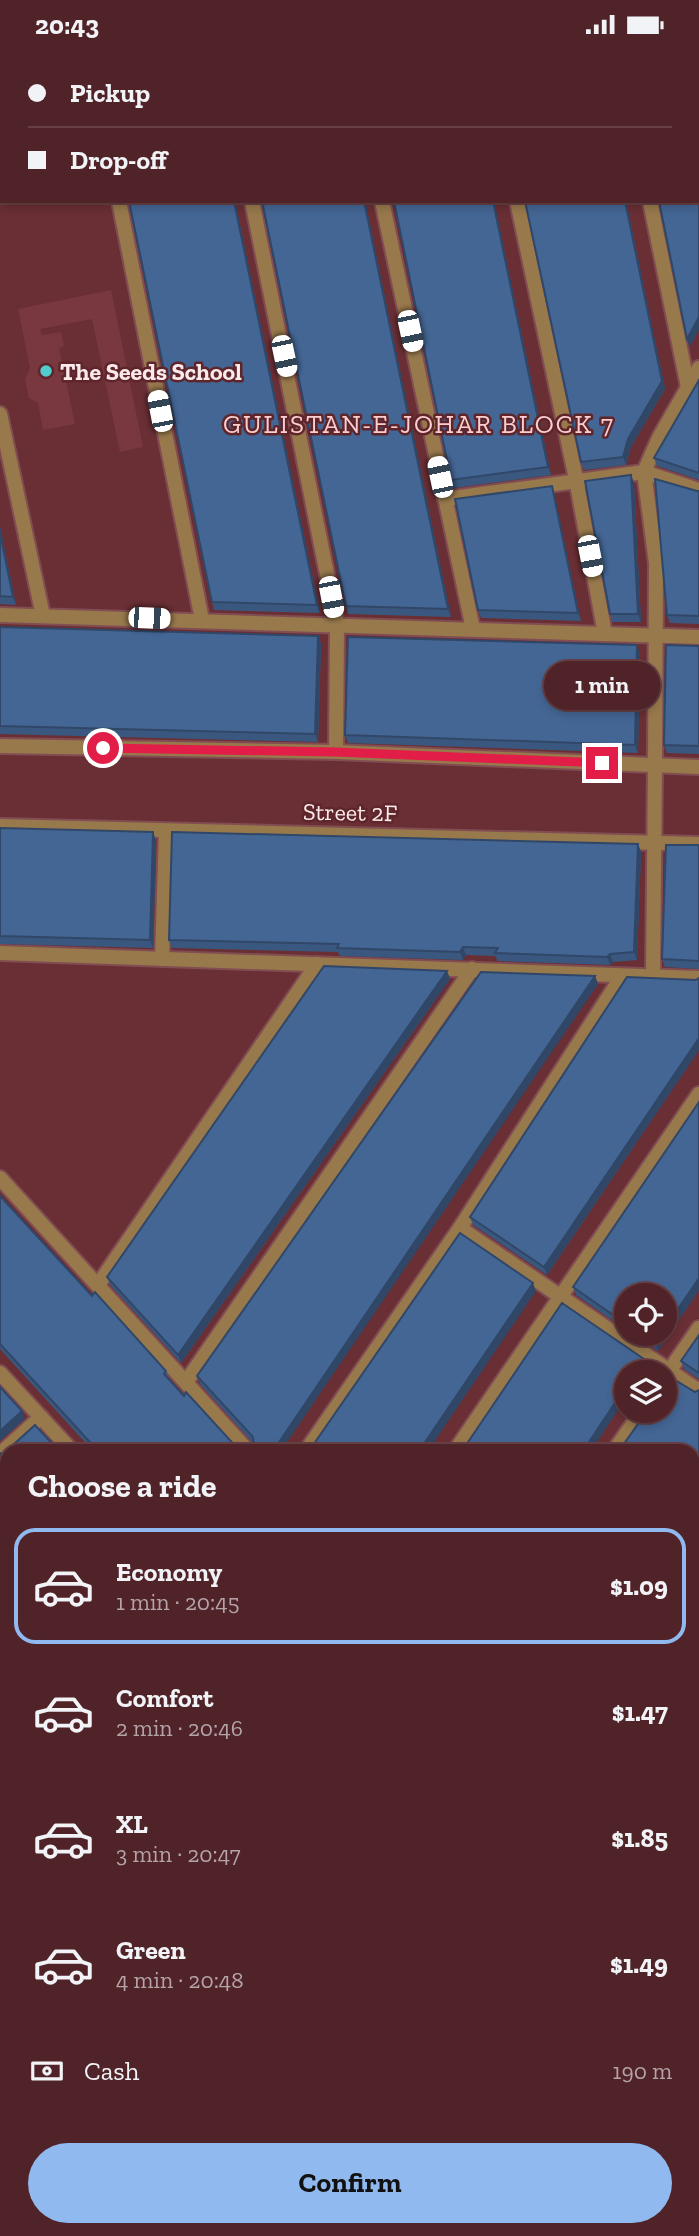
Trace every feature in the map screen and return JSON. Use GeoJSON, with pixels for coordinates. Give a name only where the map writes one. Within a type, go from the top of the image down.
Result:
{"type":"FeatureCollection","features":[{"type":"Feature","properties":{"kind":"street"},"geometry":{"type":"LineString","coordinates":[[119,203],[202,620]]}},
{"type":"Feature","properties":{"kind":"street"},"geometry":{"type":"LineString","coordinates":[[252,203],[337,624],[336,752]]}},
{"type":"Feature","properties":{"kind":"street"},"geometry":{"type":"LineString","coordinates":[[382,203],[473,629]]}},
{"type":"Feature","properties":{"kind":"street"},"geometry":{"type":"LineString","coordinates":[[517,203],[576,479],[605,634]]}},
{"type":"Feature","properties":{"kind":"street"},"geometry":{"type":"LineString","coordinates":[[650,203],[688,387]]}},
{"type":"Feature","properties":{"kind":"street"},"geometry":{"type":"LineString","coordinates":[[653,977],[656,563],[644,472],[659,438],[699,368]]}},
{"type":"Feature","properties":{"kind":"street"},"geometry":{"type":"LineString","coordinates":[[0,414],[43,616]]}},
{"type":"Feature","properties":{"kind":"street"},"geometry":{"type":"LineString","coordinates":[[445,499],[576,479],[644,472],[699,490]]}},
{"type":"Feature","properties":{"kind":"street"},"geometry":{"type":"LineString","coordinates":[[0,615],[699,637]]}},
{"type":"Feature","properties":{"kind":"street"},"geometry":{"type":"LineString","coordinates":[[0,745],[336,752],[699,767]]}},
{"type":"Feature","properties":{"kind":"street","name":"Street 2F"},"geometry":{"type":"LineString","coordinates":[[0,826],[699,844]]}},
{"type":"Feature","properties":{"kind":"street"},"geometry":{"type":"LineString","coordinates":[[162,959],[166,831]]}},
{"type":"Feature","properties":{"kind":"street"},"geometry":{"type":"LineString","coordinates":[[0,953],[699,978]]}},
{"type":"Feature","properties":{"kind":"street"},"geometry":{"type":"LineString","coordinates":[[98,1285],[317,964]]}},
{"type":"Feature","properties":{"kind":"street"},"geometry":{"type":"LineString","coordinates":[[186,1382],[472,969]]}},
{"type":"Feature","properties":{"kind":"street"},"geometry":{"type":"LineString","coordinates":[[311,1444],[460,1228],[622,976]]}},
{"type":"Feature","properties":{"kind":"street"},"geometry":{"type":"LineString","coordinates":[[460,1444],[699,1094]]}},
{"type":"Feature","properties":{"kind":"street"},"geometry":{"type":"LineString","coordinates":[[0,1178],[242,1444]]}},
{"type":"Feature","properties":{"kind":"street"},"geometry":{"type":"LineString","coordinates":[[460,1228],[648,1360]]}},
{"type":"Feature","properties":{"kind":"street"},"geometry":{"type":"LineString","coordinates":[[677,1360],[699,1328]]}},
{"type":"Feature","properties":{"kind":"street"},"geometry":{"type":"LineString","coordinates":[[0,1373],[66,1444]]}},
{"type":"Feature","properties":{"kind":"street"},"geometry":{"type":"LineString","coordinates":[[677,1379],[699,1391]]}},
{"type":"Feature","properties":{"kind":"street"},"geometry":{"type":"LineString","coordinates":[[11,1444],[41,1417]]}},
{"type":"Feature","properties":{"kind":"street"},"geometry":{"type":"LineString","coordinates":[[619,1444],[634,1423]]}},
{"type":"Feature","properties":{"kind":"shaded area","name":"The Seeds School"},"geometry":{"type":"Polygon","coordinates":[[[111,290],[143,447],[120,452],[92,319],[40,329],[42,335],[61,332],[64,346],[59,348],[75,424],[43,430],[38,403],[29,398],[25,379],[30,368],[18,309],[111,290]]]}},
{"type":"Feature","properties":{"kind":"building"},"geometry":{"type":"Polygon","coordinates":[[[129,203],[234,203],[317,605],[212,602],[129,203]]]}},
{"type":"Feature","properties":{"kind":"building"},"geometry":{"type":"Polygon","coordinates":[[[262,203],[364,203],[448,609],[346,606],[262,203]]]}},
{"type":"Feature","properties":{"kind":"building"},"geometry":{"type":"Polygon","coordinates":[[[394,203],[493,203],[548,467],[451,480],[394,203]]]}},
{"type":"Feature","properties":{"kind":"building"},"geometry":{"type":"Polygon","coordinates":[[[525,203],[625,203],[662,381],[628,439],[623,457],[581,462],[525,203]]]}},
{"type":"Feature","properties":{"kind":"building"},"geometry":{"type":"Polygon","coordinates":[[[659,203],[699,203],[699,317],[687,339],[659,203]]]}},
{"type":"Feature","properties":{"kind":"building"},"geometry":{"type":"Polygon","coordinates":[[[699,380],[699,473],[654,458],[699,380]]]}},
{"type":"Feature","properties":{"kind":"building"},"geometry":{"type":"Polygon","coordinates":[[[631,475],[638,614],[610,614],[585,481],[631,475]]]}},
{"type":"Feature","properties":{"kind":"building"},"geometry":{"type":"Polygon","coordinates":[[[655,479],[699,491],[699,616],[667,615],[655,479]]]}},
{"type":"Feature","properties":{"kind":"building"},"geometry":{"type":"Polygon","coordinates":[[[552,486],[578,613],[478,610],[455,499],[552,486]]]}},
{"type":"Feature","properties":{"kind":"building"},"geometry":{"type":"Polygon","coordinates":[[[0,533],[13,597],[0,596],[0,533]]]}},
{"type":"Feature","properties":{"kind":"building"},"geometry":{"type":"Polygon","coordinates":[[[0,627],[318,636],[315,734],[0,726],[0,627]]]}},
{"type":"Feature","properties":{"kind":"building"},"geometry":{"type":"Polygon","coordinates":[[[348,637],[637,645],[635,745],[345,735],[348,637]]]}},
{"type":"Feature","properties":{"kind":"building"},"geometry":{"type":"Polygon","coordinates":[[[666,645],[699,646],[699,746],[664,745],[666,645]]]}},
{"type":"Feature","properties":{"kind":"building"},"geometry":{"type":"Polygon","coordinates":[[[0,828],[153,832],[150,940],[0,936],[0,828]]]}},
{"type":"Feature","properties":{"kind":"building"},"geometry":{"type":"Polygon","coordinates":[[[172,832],[638,844],[634,952],[610,954],[607,957],[495,953],[498,948],[463,947],[460,952],[337,948],[339,944],[169,940],[172,832]]]}},
{"type":"Feature","properties":{"kind":"building"},"geometry":{"type":"Polygon","coordinates":[[[666,845],[699,845],[699,961],[662,959],[666,845]]]}},
{"type":"Feature","properties":{"kind":"building"},"geometry":{"type":"Polygon","coordinates":[[[324,966],[447,971],[178,1355],[107,1277],[324,966]]]}},
{"type":"Feature","properties":{"kind":"building"},"geometry":{"type":"Polygon","coordinates":[[[481,972],[595,976],[278,1444],[254,1444],[253,1437],[197,1376],[481,972]]]}},
{"type":"Feature","properties":{"kind":"building"},"geometry":{"type":"Polygon","coordinates":[[[627,977],[699,978],[699,1038],[544,1267],[470,1217],[627,977]]]}},
{"type":"Feature","properties":{"kind":"building"},"geometry":{"type":"Polygon","coordinates":[[[699,1102],[699,1278],[677,1310],[677,1283],[614,1283],[614,1316],[573,1287],[699,1102]]]}},
{"type":"Feature","properties":{"kind":"building"},"geometry":{"type":"Polygon","coordinates":[[[0,1196],[92,1296],[95,1292],[166,1371],[164,1374],[184,1396],[186,1392],[233,1444],[92,1444],[0,1344],[0,1196]]]}},
{"type":"Feature","properties":{"kind":"building"},"geometry":{"type":"Polygon","coordinates":[[[460,1233],[533,1283],[424,1444],[314,1444],[460,1233]]]}},
{"type":"Feature","properties":{"kind":"building"},"geometry":{"type":"Polygon","coordinates":[[[562,1303],[614,1339],[614,1346],[625,1346],[644,1359],[614,1360],[614,1404],[588,1444],[467,1444],[562,1303]]]}},
{"type":"Feature","properties":{"kind":"building"},"geometry":{"type":"Polygon","coordinates":[[[699,1335],[699,1373],[681,1361],[699,1335]]]}},
{"type":"Feature","properties":{"kind":"building"},"geometry":{"type":"Polygon","coordinates":[[[677,1381],[695,1392],[699,1390],[699,1444],[624,1444],[639,1423],[677,1423],[677,1381]]]}},
{"type":"Feature","properties":{"kind":"building"},"geometry":{"type":"Polygon","coordinates":[[[0,1387],[22,1411],[0,1431],[0,1387]]]}},
{"type":"Feature","properties":{"kind":"building"},"geometry":{"type":"Polygon","coordinates":[[[35,1425],[53,1444],[14,1444],[35,1425]]]}},
{"type":"Feature","properties":{"kind":"place","name":"The Seeds School"},"geometry":{"type":"Point","coordinates":[46,371]}},
{"type":"Feature","properties":{"kind":"district","name":"GULISTAN-E-JOHAR BLOCK 7"},"geometry":{"type":"Point","coordinates":[419,424]}},
{"type":"Feature","properties":{"kind":"route"},"geometry":{"type":"LineString","coordinates":[[103,748],[336,752],[602,763]]}}]}
